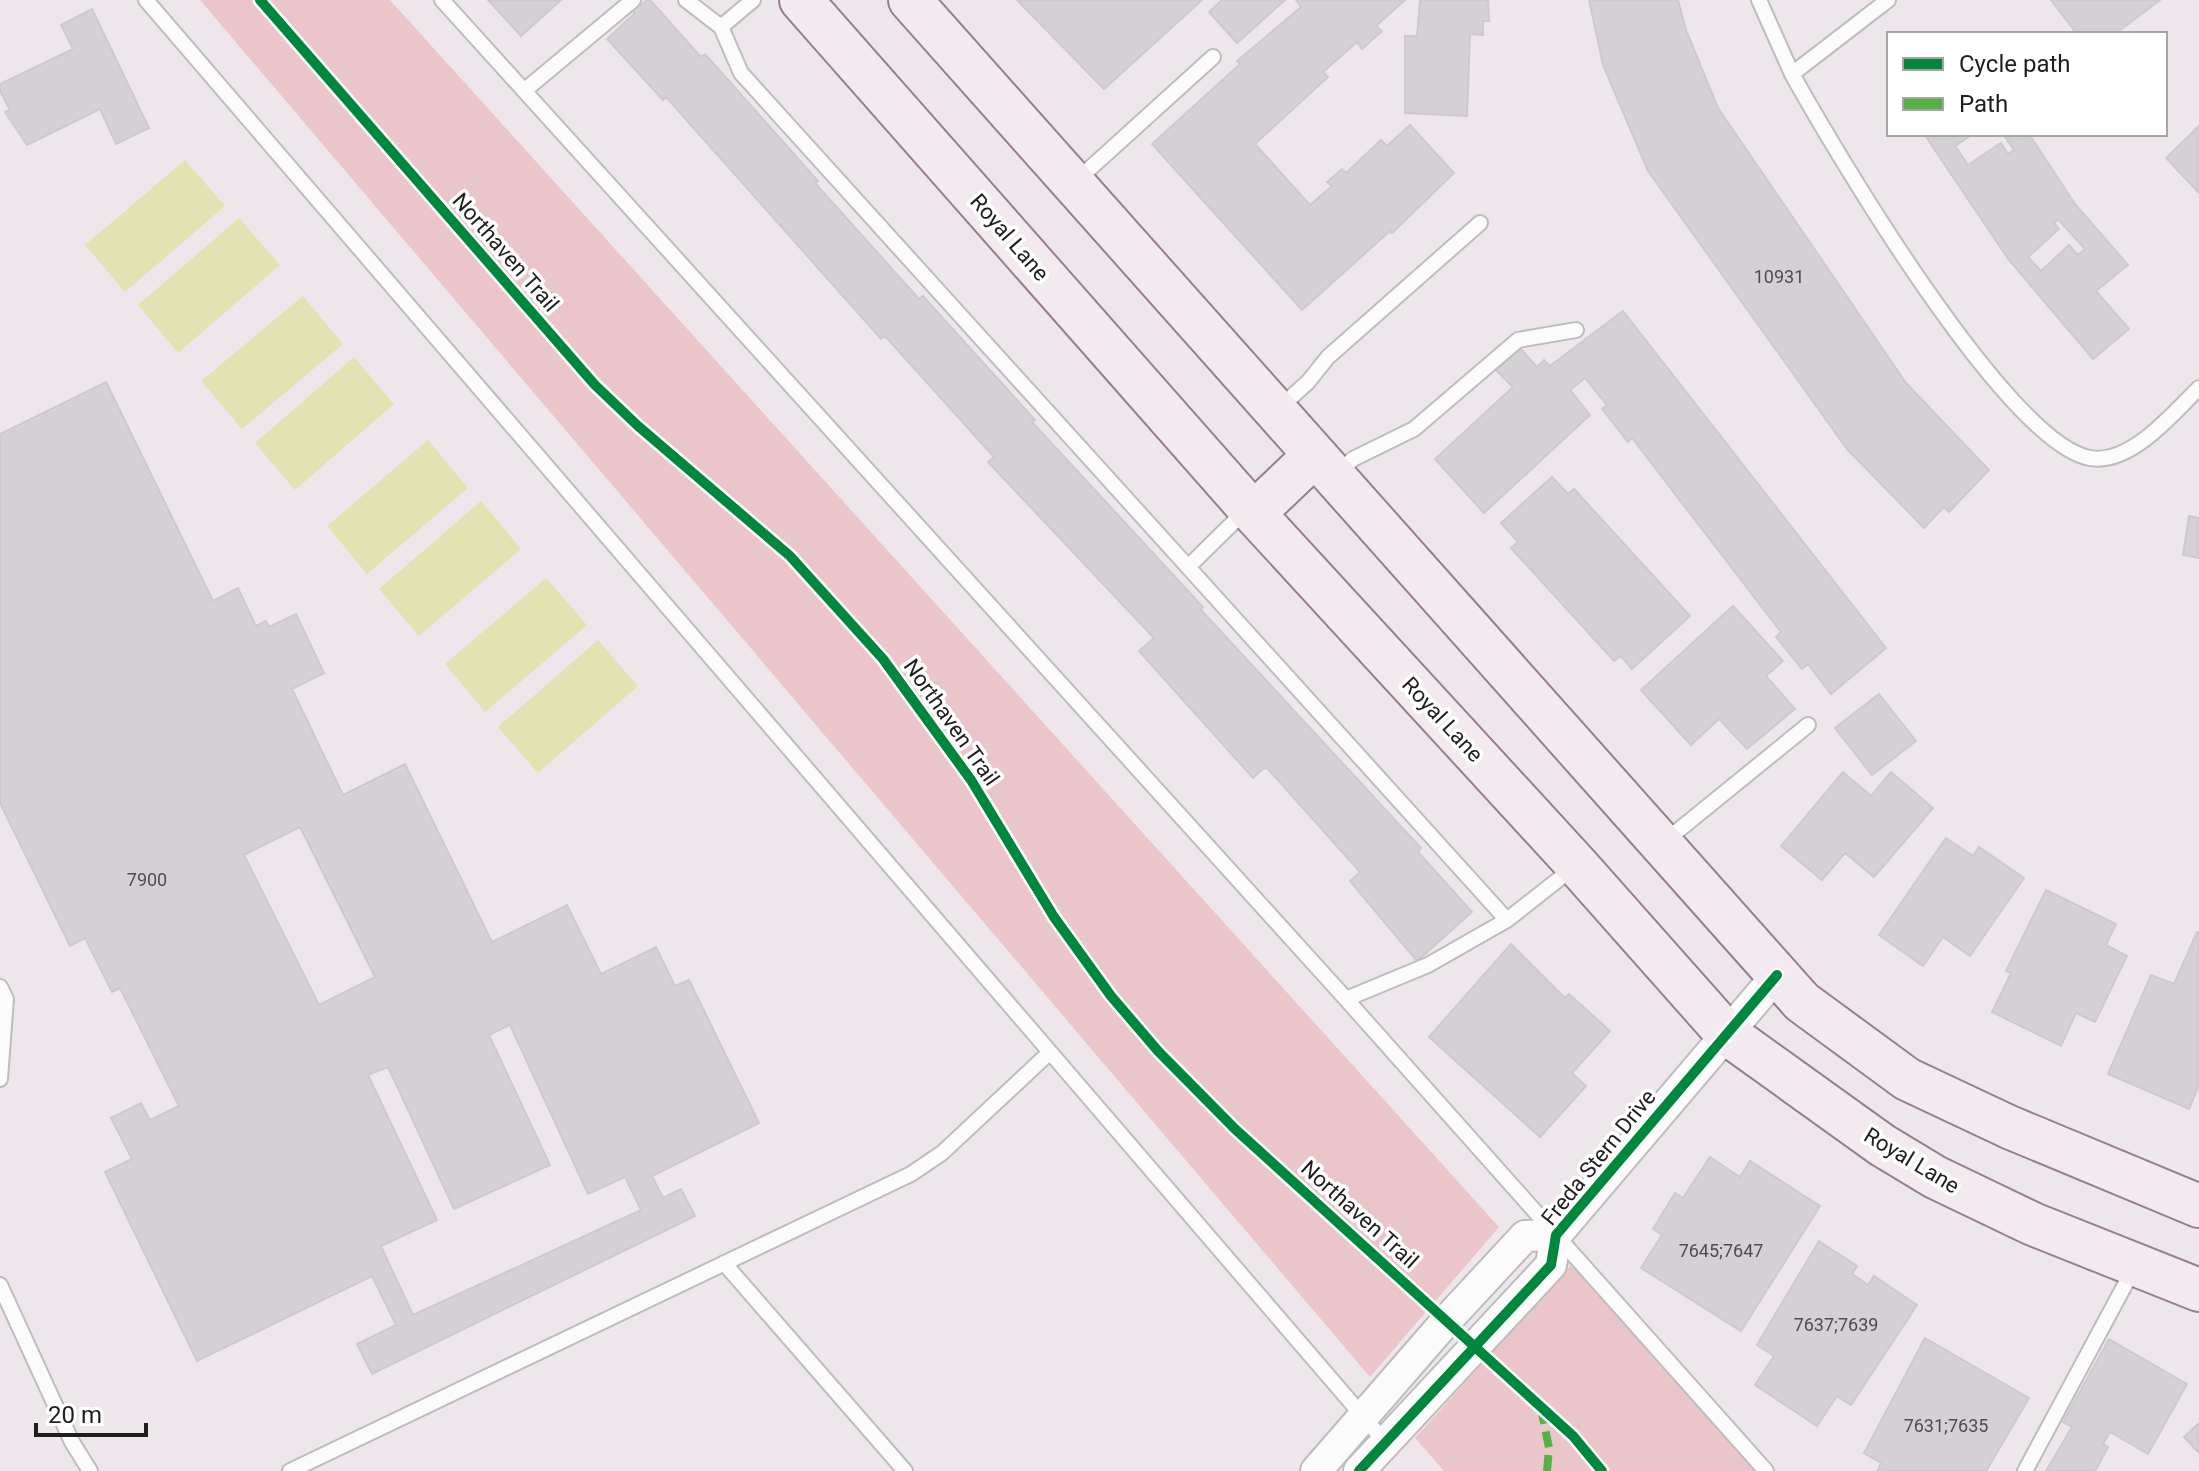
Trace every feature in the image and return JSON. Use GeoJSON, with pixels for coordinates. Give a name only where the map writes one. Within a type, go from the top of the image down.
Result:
{"type":"FeatureCollection","features":[{"type":"Feature","properties":{"kind":"main road"},"geometry":{"type":"LineString","coordinates":[[910,0],[1075,182],[1660,845],[1813,1011],[1907,1079],[2009,1127],[2199,1206]]}},
{"type":"Feature","properties":{"kind":"main road","name":"Royal Lane"},"geometry":{"type":"LineString","coordinates":[[816,5],[1251,510],[1577,865],[1726,1033],[1882,1145],[1935,1177],[2033,1224],[2199,1290]]}},
{"type":"Feature","properties":{"kind":"main road"},"geometry":{"type":"LineString","coordinates":[[1251,510],[1324,467]]}},
{"type":"Feature","properties":{"kind":"street","name":"Freda Stern Drive"},"geometry":{"type":"LineString","coordinates":[[1359,1471],[1551,1265],[1556,1235],[1777,975]]}},
{"type":"Feature","properties":{"kind":"street","name":"Freda Stern Drive"},"geometry":{"type":"LineString","coordinates":[[1316,1471],[1525,1236],[1556,1235]]}},
{"type":"Feature","properties":{"kind":"lane"},"geometry":{"type":"LineString","coordinates":[[146,0],[1385,1442]]}},
{"type":"Feature","properties":{"kind":"lane"},"geometry":{"type":"LineString","coordinates":[[442,0],[1346,999],[1766,1471]]}},
{"type":"Feature","properties":{"kind":"lane"},"geometry":{"type":"LineString","coordinates":[[525,90],[633,0]]}},
{"type":"Feature","properties":{"kind":"lane"},"geometry":{"type":"LineString","coordinates":[[686,0],[721,27],[741,73],[1507,920]]}},
{"type":"Feature","properties":{"kind":"lane"},"geometry":{"type":"LineString","coordinates":[[721,27],[753,0]]}},
{"type":"Feature","properties":{"kind":"lane"},"geometry":{"type":"LineString","coordinates":[[1759,0],[1792,74],[1839,157],[1978,360],[2025,412],[2061,445],[2091,458],[2118,455],[2143,442],[2199,388]]}},
{"type":"Feature","properties":{"kind":"lane"},"geometry":{"type":"LineString","coordinates":[[1792,74],[1888,0]]}},
{"type":"Feature","properties":{"kind":"lane"},"geometry":{"type":"LineString","coordinates":[[1075,182],[1213,57]]}},
{"type":"Feature","properties":{"kind":"lane"},"geometry":{"type":"LineString","coordinates":[[1275,412],[1308,382],[1328,357],[1480,223]]}},
{"type":"Feature","properties":{"kind":"lane"},"geometry":{"type":"LineString","coordinates":[[1324,467],[1353,459],[1414,429],[1518,340],[1576,330]]}},
{"type":"Feature","properties":{"kind":"lane"},"geometry":{"type":"LineString","coordinates":[[1188,567],[1251,510]]}},
{"type":"Feature","properties":{"kind":"lane"},"geometry":{"type":"LineString","coordinates":[[1660,845],[1808,725]]}},
{"type":"Feature","properties":{"kind":"lane"},"geometry":{"type":"LineString","coordinates":[[1346,999],[1428,965],[1507,920],[1577,865]]}},
{"type":"Feature","properties":{"kind":"lane"},"geometry":{"type":"LineString","coordinates":[[0,987],[6,999],[0,1079]]}},
{"type":"Feature","properties":{"kind":"lane"},"geometry":{"type":"LineString","coordinates":[[290,1471],[911,1174],[942,1153],[1049,1053]]}},
{"type":"Feature","properties":{"kind":"lane"},"geometry":{"type":"LineString","coordinates":[[724,1263],[905,1471]]}},
{"type":"Feature","properties":{"kind":"lane"},"geometry":{"type":"LineString","coordinates":[[2025,1471],[2136,1264]]}},
{"type":"Feature","properties":{"kind":"lane"},"geometry":{"type":"LineString","coordinates":[[0,1285],[72,1442],[90,1471]]}},
{"type":"Feature","properties":{"kind":"shaded area"},"geometry":{"type":"Polygon","coordinates":[[[200,0],[390,0],[1499,1227],[1370,1377],[200,0]]]}},
{"type":"Feature","properties":{"kind":"shaded area"},"geometry":{"type":"Polygon","coordinates":[[[1572,1264],[1756,1471],[1444,1471],[1415,1438],[1572,1264]]]}},
{"type":"Feature","properties":{"kind":"green space"},"geometry":{"type":"Polygon","coordinates":[[[185,160],[225,206],[125,292],[85,245],[185,160]]]}},
{"type":"Feature","properties":{"kind":"green space"},"geometry":{"type":"Polygon","coordinates":[[[239,218],[280,265],[178,353],[138,305],[239,218]]]}},
{"type":"Feature","properties":{"kind":"green space"},"geometry":{"type":"Polygon","coordinates":[[[303,296],[343,344],[242,429],[201,381],[303,296]]]}},
{"type":"Feature","properties":{"kind":"green space"},"geometry":{"type":"Polygon","coordinates":[[[354,357],[394,404],[295,490],[255,443],[354,357]]]}},
{"type":"Feature","properties":{"kind":"green space"},"geometry":{"type":"Polygon","coordinates":[[[428,440],[468,488],[367,574],[327,526],[428,440]]]}},
{"type":"Feature","properties":{"kind":"green space"},"geometry":{"type":"Polygon","coordinates":[[[481,501],[521,549],[419,636],[379,589],[481,501]]]}},
{"type":"Feature","properties":{"kind":"green space"},"geometry":{"type":"Polygon","coordinates":[[[546,578],[587,625],[485,712],[445,664],[546,578]]]}},
{"type":"Feature","properties":{"kind":"green space"},"geometry":{"type":"Polygon","coordinates":[[[598,640],[638,686],[538,773],[498,727],[598,640]]]}},
{"type":"Feature","properties":{"kind":"building"},"geometry":{"type":"Polygon","coordinates":[[[488,0],[561,0],[521,36],[488,0]]]}},
{"type":"Feature","properties":{"kind":"building"},"geometry":{"type":"Polygon","coordinates":[[[647,0],[701,57],[705,54],[919,299],[923,296],[1035,420],[1032,422],[1203,607],[1201,610],[1421,848],[1418,852],[1472,912],[1417,961],[1350,881],[1360,872],[1268,769],[1264,768],[1253,778],[1139,651],[1154,638],[988,462],[994,457],[885,336],[881,339],[666,97],[663,100],[607,39],[635,13],[630,8],[637,1],[641,5],[647,0]]]}},
{"type":"Feature","properties":{"kind":"building"},"geometry":{"type":"Polygon","coordinates":[[[1017,0],[1202,0],[1104,89],[1017,0]]]}},
{"type":"Feature","properties":{"kind":"building"},"geometry":{"type":"Polygon","coordinates":[[[1222,0],[1285,0],[1237,43],[1209,12],[1222,0]]]}},
{"type":"Feature","properties":{"kind":"building"},"geometry":{"type":"Polygon","coordinates":[[[1296,0],[1405,0],[1376,26],[1382,31],[1362,49],[1357,42],[1323,72],[1328,77],[1255,144],[1310,205],[1332,186],[1327,182],[1342,169],[1346,173],[1381,140],[1387,146],[1410,125],[1454,173],[1392,233],[1390,231],[1302,310],[1152,144],[1240,64],[1237,61],[1301,7],[1296,0]]]}},
{"type":"Feature","properties":{"kind":"building"},"geometry":{"type":"Polygon","coordinates":[[[1420,0],[1488,0],[1489,21],[1483,21],[1483,35],[1470,34],[1467,116],[1405,113],[1405,36],[1417,36],[1420,0]]]}},
{"type":"Feature","properties":{"kind":"building"},"geometry":{"type":"Polygon","coordinates":[[[1589,0],[1678,0],[1686,30],[1718,108],[1906,383],[1989,470],[1949,512],[1944,507],[1924,528],[1847,449],[1648,171],[1603,65],[1589,0]]]}},
{"type":"Feature","properties":{"kind":"building"},"geometry":{"type":"Polygon","coordinates":[[[2051,0],[2160,0],[2118,32],[2075,32],[2051,0]]]}},
{"type":"Feature","properties":{"kind":"building"},"geometry":{"type":"Polygon","coordinates":[[[92,9],[149,128],[116,144],[100,109],[27,145],[5,112],[10,110],[0,91],[0,84],[73,49],[61,25],[92,9]]]}},
{"type":"Feature","properties":{"kind":"building"},"geometry":{"type":"Polygon","coordinates":[[[2199,126],[2199,193],[2166,158],[2199,126]]]}},
{"type":"Feature","properties":{"kind":"building"},"geometry":{"type":"Polygon","coordinates":[[[1925,136],[1970,136],[1955,146],[1968,165],[2001,143],[2008,154],[2014,150],[2004,136],[2030,136],[2075,204],[2128,265],[2096,291],[2129,329],[2093,359],[2009,260],[1925,136]],[[2058,219],[2054,223],[2059,229],[2028,257],[2041,271],[2069,245],[2078,255],[2085,249],[2058,219]]]}},
{"type":"Feature","properties":{"kind":"building"},"geometry":{"type":"Polygon","coordinates":[[[1623,311],[1886,648],[1831,694],[1808,664],[1802,669],[1776,637],[1781,632],[1632,438],[1628,442],[1602,409],[1607,405],[1585,378],[1570,390],[1590,415],[1484,513],[1435,459],[1513,387],[1495,369],[1519,347],[1537,367],[1544,360],[1550,366],[1623,311]]]}},
{"type":"Feature","properties":{"kind":"building"},"geometry":{"type":"Polygon","coordinates":[[[106,382],[213,601],[238,588],[256,626],[266,621],[269,627],[296,614],[324,673],[292,689],[343,795],[405,764],[492,942],[567,905],[601,974],[656,947],[675,986],[689,980],[759,1123],[652,1176],[663,1198],[681,1189],[695,1216],[372,1374],[357,1344],[396,1325],[372,1276],[197,1361],[105,1172],[132,1159],[111,1118],[141,1103],[150,1120],[179,1106],[120,988],[112,992],[85,938],[70,946],[0,803],[0,434],[106,382]],[[300,827],[244,855],[319,1005],[375,977],[300,827]],[[510,1025],[489,1035],[550,1165],[454,1209],[388,1067],[368,1075],[437,1220],[381,1246],[413,1315],[641,1210],[625,1177],[588,1194],[510,1025]]]}},
{"type":"Feature","properties":{"kind":"building"},"geometry":{"type":"Polygon","coordinates":[[[1552,477],[1568,494],[1574,489],[1690,616],[1632,669],[1621,656],[1614,661],[1511,548],[1518,542],[1501,523],[1552,477]]]}},
{"type":"Feature","properties":{"kind":"building"},"geometry":{"type":"Polygon","coordinates":[[[2189,516],[2199,518],[2199,558],[2183,555],[2189,516]]]}},
{"type":"Feature","properties":{"kind":"building"},"geometry":{"type":"Polygon","coordinates":[[[1733,606],[1783,661],[1766,676],[1795,709],[1747,749],[1719,719],[1691,745],[1641,690],[1733,606]]]}},
{"type":"Feature","properties":{"kind":"building"},"geometry":{"type":"Polygon","coordinates":[[[1879,694],[1916,741],[1872,775],[1835,728],[1879,694]]]}},
{"type":"Feature","properties":{"kind":"building"},"geometry":{"type":"Polygon","coordinates":[[[1843,772],[1871,796],[1891,772],[1933,808],[1874,877],[1845,853],[1822,880],[1781,846],[1843,772]]]}},
{"type":"Feature","properties":{"kind":"building"},"geometry":{"type":"Polygon","coordinates":[[[1946,838],[1973,856],[1979,847],[2024,878],[1970,956],[1943,937],[1923,966],[1879,935],[1946,838]]]}},
{"type":"Feature","properties":{"kind":"building"},"geometry":{"type":"Polygon","coordinates":[[[2046,890],[2116,924],[2106,945],[2127,956],[2095,1022],[2076,1013],[2061,1046],[1992,1012],[2011,973],[2006,971],[2046,890]]]}},
{"type":"Feature","properties":{"kind":"building"},"geometry":{"type":"Polygon","coordinates":[[[2197,932],[2199,1085],[2189,1109],[2108,1074],[2151,975],[2174,984],[2197,932]]]}},
{"type":"Feature","properties":{"kind":"building"},"geometry":{"type":"Polygon","coordinates":[[[1511,944],[1565,998],[1569,994],[1610,1031],[1572,1073],[1586,1086],[1540,1137],[1429,1037],[1511,944]]]}},
{"type":"Feature","properties":{"kind":"building"},"geometry":{"type":"Polygon","coordinates":[[[1710,1157],[1740,1177],[1750,1161],[1820,1206],[1741,1331],[1641,1268],[1662,1235],[1653,1229],[1675,1193],[1683,1198],[1710,1157]]]}},
{"type":"Feature","properties":{"kind":"building"},"geometry":{"type":"Polygon","coordinates":[[[1819,1241],[1857,1266],[1852,1274],[1868,1285],[1874,1276],[1917,1305],[1851,1405],[1837,1396],[1817,1426],[1755,1385],[1774,1356],[1757,1345],[1819,1241]]]}},
{"type":"Feature","properties":{"kind":"building"},"geometry":{"type":"Polygon","coordinates":[[[1925,1338],[2029,1398],[1986,1471],[1877,1471],[1881,1463],[1864,1453],[1925,1338]]]}},
{"type":"Feature","properties":{"kind":"building"},"geometry":{"type":"Polygon","coordinates":[[[2109,1339],[2187,1384],[2148,1454],[2110,1432],[2103,1444],[2108,1447],[2095,1471],[2046,1471],[2072,1427],[2063,1422],[2109,1339]]]}},
{"type":"Feature","properties":{"kind":"building"},"geometry":{"type":"Polygon","coordinates":[[[2199,1423],[2199,1453],[2184,1437],[2199,1423]]]}},
{"type":"Feature","properties":{"kind":"marked path"},"geometry":{"type":"LineString","coordinates":[[1541,1408],[1549,1448],[1547,1471]]}},
{"type":"Feature","properties":{"kind":"cycle path","name":"Northaven Trail"},"geometry":{"type":"LineString","coordinates":[[260,0],[595,385],[638,426],[790,556],[883,659],[971,780],[1054,917],[1111,996],[1158,1051],[1235,1129],[1573,1436],[1602,1471]]}},
{"type":"Feature","properties":{"kind":"cycle path"},"geometry":{"type":"LineString","coordinates":[[1359,1471],[1551,1265],[1556,1235],[1777,975]]}}]}
